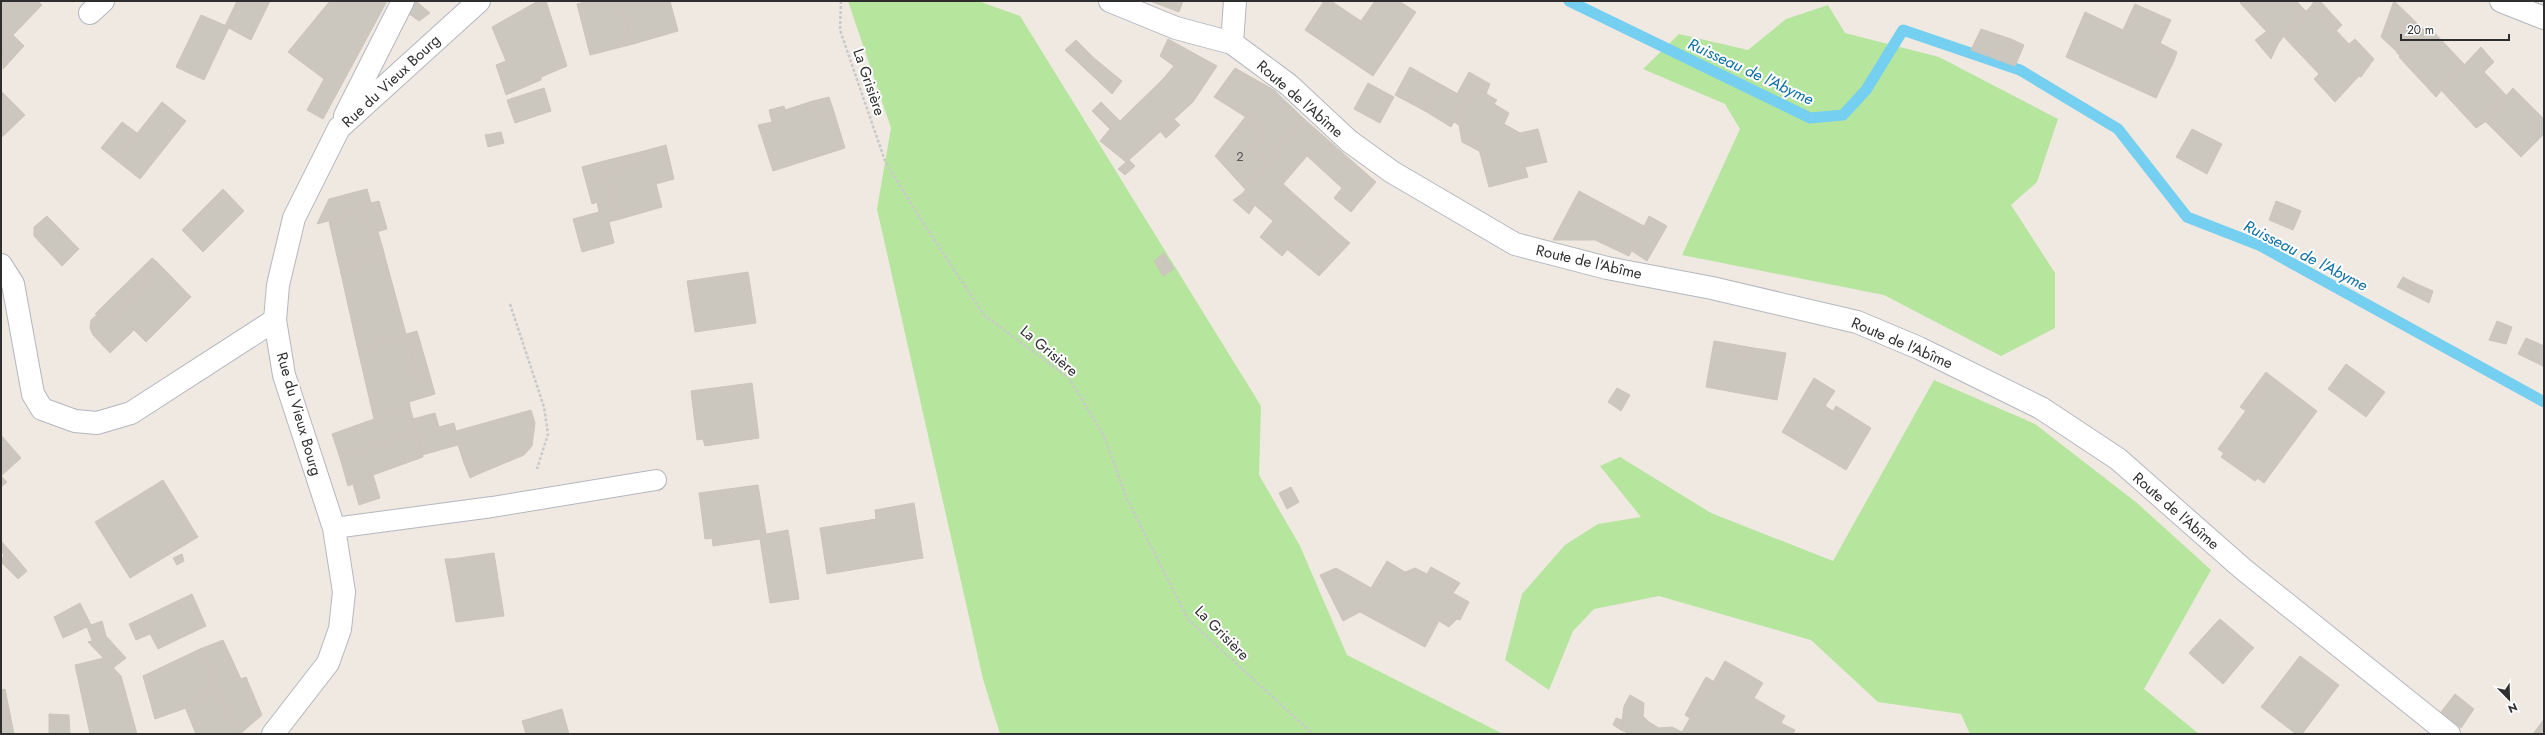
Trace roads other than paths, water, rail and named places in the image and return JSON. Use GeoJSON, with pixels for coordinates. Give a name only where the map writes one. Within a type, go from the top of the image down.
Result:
{"type":"FeatureCollection","features":[{"type":"Feature","properties":{"kind":"street"},"geometry":{"type":"LineString","coordinates":[[339,128],[403,1]]}},
{"type":"Feature","properties":{"kind":"street","name":"Rue du Vieux Bourg"},"geometry":{"type":"LineString","coordinates":[[273,734],[328,663],[340,629],[344,592],[334,528],[284,375],[275,320],[278,285],[294,218],[339,128],[479,1]]}},
{"type":"Feature","properties":{"kind":"street"},"geometry":{"type":"LineString","coordinates":[[1110,1],[1176,28],[1232,43],[1235,1]]}},
{"type":"Feature","properties":{"kind":"street"},"geometry":{"type":"LineString","coordinates":[[2501,1],[2544,18]]}},
{"type":"Feature","properties":{"kind":"street","name":"Route de l'Abîme"},"geometry":{"type":"LineString","coordinates":[[1232,43],[1289,85],[1349,141],[1392,172],[1514,244],[1607,268],[1712,288],[1857,322],[1919,348],[2041,408],[2118,459],[2243,569],[2449,734]]}},
{"type":"Feature","properties":{"kind":"street"},"geometry":{"type":"LineString","coordinates":[[1,265],[13,284],[33,394],[42,410],[75,421],[97,423],[130,412],[275,320]]}},
{"type":"Feature","properties":{"kind":"lane"},"geometry":{"type":"LineString","coordinates":[[334,528],[492,507],[656,480]]}},
{"type":"Feature","properties":{"kind":"waterway","name":"Ruisseau de l'Abyme"},"geometry":{"type":"LineString","coordinates":[[1569,1],[1810,118],[1843,115],[1866,90],[1903,30],[2020,70],[2118,129],[2187,217],[2259,245],[2544,402]]}}]}
